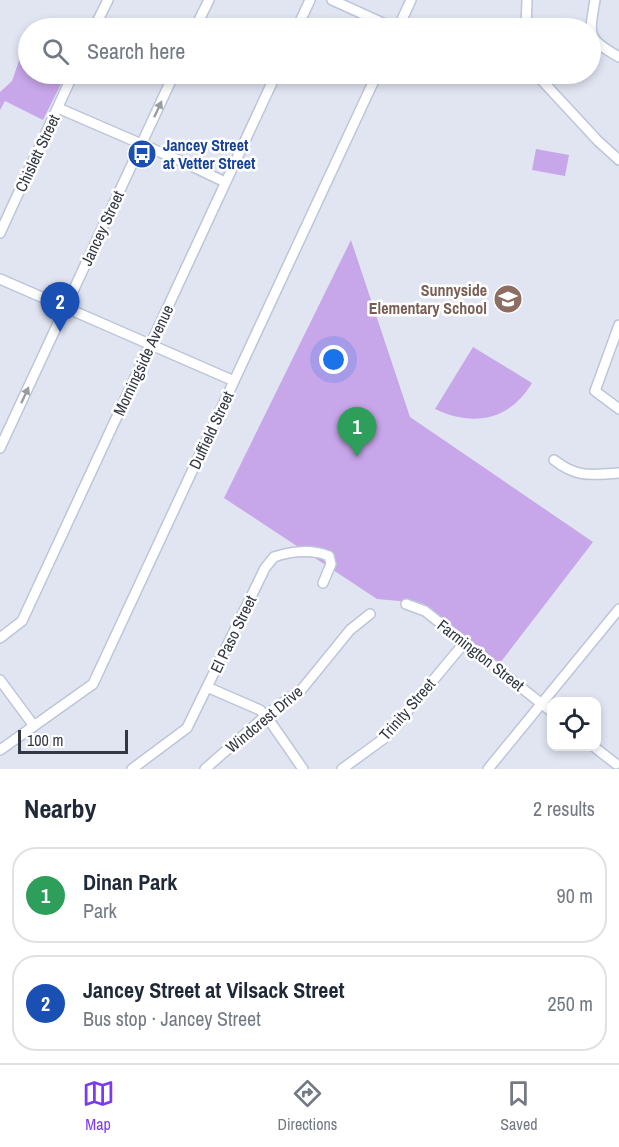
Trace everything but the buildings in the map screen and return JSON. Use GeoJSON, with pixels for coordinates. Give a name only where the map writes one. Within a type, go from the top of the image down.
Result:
{"type":"FeatureCollection","features":[{"type":"Feature","properties":{"kind":"street"},"geometry":{"type":"LineString","coordinates":[[99,18],[108,0]]}},
{"type":"Feature","properties":{"kind":"street"},"geometry":{"type":"LineString","coordinates":[[200,18],[209,0]]}},
{"type":"Feature","properties":{"kind":"street"},"geometry":{"type":"LineString","coordinates":[[302,18],[310,0]]}},
{"type":"Feature","properties":{"kind":"street"},"geometry":{"type":"LineString","coordinates":[[332,0],[372,18]]}},
{"type":"Feature","properties":{"kind":"street"},"geometry":{"type":"LineString","coordinates":[[403,18],[411,0]]}},
{"type":"Feature","properties":{"kind":"street"},"geometry":{"type":"LineString","coordinates":[[526,0],[526,18]]}},
{"type":"Feature","properties":{"kind":"street"},"geometry":{"type":"LineString","coordinates":[[592,18],[595,0]]}},
{"type":"Feature","properties":{"kind":"street"},"geometry":{"type":"LineString","coordinates":[[601,46],[619,57]]}},
{"type":"Feature","properties":{"kind":"street","name":"Chislett Street"},"geometry":{"type":"LineString","coordinates":[[0,233],[69,84]]}},
{"type":"Feature","properties":{"kind":"street","name":"Jancey Street"},"geometry":{"type":"LineString","coordinates":[[0,448],[169,84]]}},
{"type":"Feature","properties":{"kind":"street","name":"Morningside Avenue"},"geometry":{"type":"LineString","coordinates":[[0,638],[22,621],[271,84]]}},
{"type":"Feature","properties":{"kind":"street","name":"Duffield Street"},"geometry":{"type":"LineString","coordinates":[[0,750],[93,684],[372,84]]}},
{"type":"Feature","properties":{"kind":"street"},"geometry":{"type":"LineString","coordinates":[[545,84],[598,141],[619,160]]}},
{"type":"Feature","properties":{"kind":"street"},"geometry":{"type":"LineString","coordinates":[[58,108],[225,182]]}},
{"type":"Feature","properties":{"kind":"street"},"geometry":{"type":"LineString","coordinates":[[0,279],[234,381]]}},
{"type":"Feature","properties":{"kind":"street"},"geometry":{"type":"LineString","coordinates":[[619,325],[595,391],[619,409]]}},
{"type":"Feature","properties":{"kind":"street"},"geometry":{"type":"LineString","coordinates":[[554,460],[567,471],[586,476],[619,473]]}},
{"type":"Feature","properties":{"kind":"street","name":"El Paso Street"},"geometry":{"type":"LineString","coordinates":[[132,769],[187,728],[266,568],[274,557],[298,552],[320,552],[329,556],[331,564],[323,583]]}},
{"type":"Feature","properties":{"kind":"street","name":"Farmington Street"},"geometry":{"type":"LineString","coordinates":[[406,604],[425,611],[547,708]]}},
{"type":"Feature","properties":{"kind":"street"},"geometry":{"type":"LineString","coordinates":[[488,769],[619,609]]}},
{"type":"Feature","properties":{"kind":"street","name":"Windcrest Drive"},"geometry":{"type":"LineString","coordinates":[[205,769],[265,716],[302,689],[350,630],[370,614]]}},
{"type":"Feature","properties":{"kind":"street","name":"Trinity Street"},"geometry":{"type":"LineString","coordinates":[[342,769],[386,737],[465,642]]}},
{"type":"Feature","properties":{"kind":"street"},"geometry":{"type":"LineString","coordinates":[[0,680],[34,726]]}},
{"type":"Feature","properties":{"kind":"street"},"geometry":{"type":"LineString","coordinates":[[207,687],[260,710],[303,769]]}},
{"type":"Feature","properties":{"kind":"street"},"geometry":{"type":"LineString","coordinates":[[598,751],[616,764]]}},
{"type":"Feature","properties":{"kind":"shaded area"},"geometry":{"type":"Polygon","coordinates":[[[18,64],[18,84],[61,84],[43,120],[5,101],[0,110],[0,92],[12,81],[18,64]]]}},
{"type":"Feature","properties":{"kind":"shaded area"},"geometry":{"type":"Polygon","coordinates":[[[536,149],[569,155],[565,176],[532,170],[536,149]]]}},
{"type":"Feature","properties":{"kind":"shaded area"},"geometry":{"type":"Polygon","coordinates":[[[351,240],[410,417],[593,542],[500,663],[422,603],[377,599],[224,498],[351,240]]]}},
{"type":"Feature","properties":{"kind":"shaded area"},"geometry":{"type":"Polygon","coordinates":[[[473,347],[532,383],[512,406],[489,417],[463,418],[435,409],[473,347]]]}},
{"type":"Feature","properties":{"kind":"place","name":"Jancey Street at Vetter Street"},"geometry":{"type":"Point","coordinates":[142,154]}},
{"type":"Feature","properties":{"kind":"place","name":"Sunnyside Elementary School"},"geometry":{"type":"Point","coordinates":[508,299]}},
{"type":"Feature","properties":{"kind":"place","name":"Jancey Street at Vilsack Street"},"geometry":{"type":"Point","coordinates":[60,332]}},
{"type":"Feature","properties":{"kind":"place","name":"Dinan Park"},"geometry":{"type":"Point","coordinates":[357,457]}}]}
